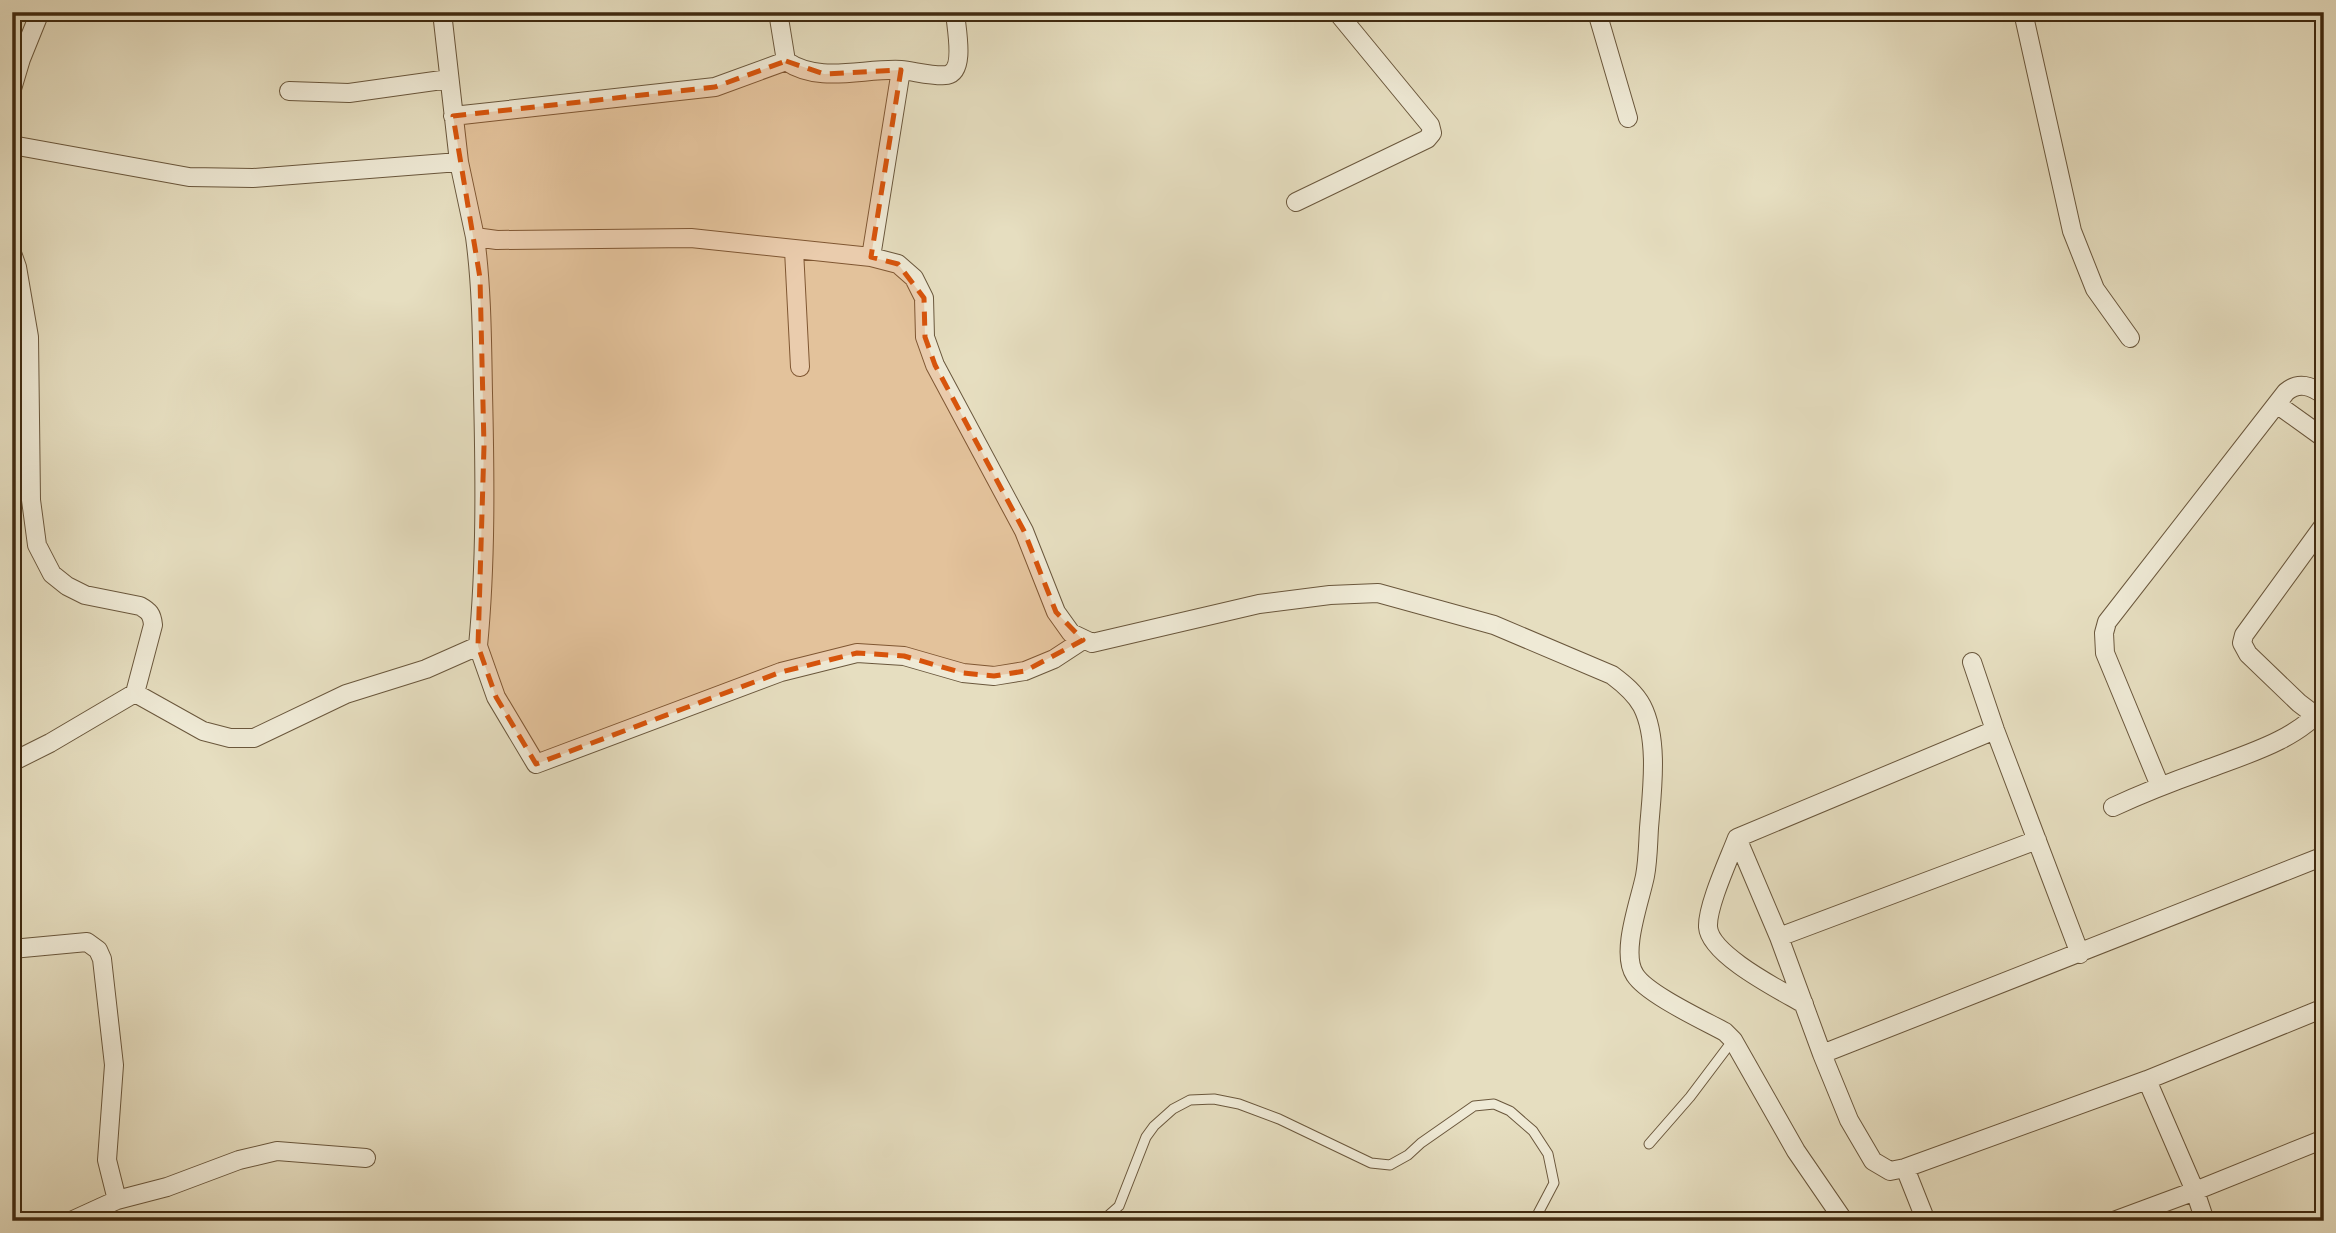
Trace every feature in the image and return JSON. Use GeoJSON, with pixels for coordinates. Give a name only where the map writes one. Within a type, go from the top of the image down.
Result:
{"type":"FeatureCollection","features":[{"type":"Feature","properties":{"kind":"street"},"geometry":{"type":"LineString","coordinates":[[12,89],[40,12]]}},
{"type":"Feature","properties":{"kind":"street"},"geometry":{"type":"LineString","coordinates":[[442,12],[459,162],[475,237],[480,278],[484,446],[481,617],[478,646],[496,698],[536,764],[781,673],[858,653],[904,656],[963,673],[994,676],[1025,671],[1054,659],[1083,640]]}},
{"type":"Feature","properties":{"kind":"street"},"geometry":{"type":"LineString","coordinates":[[778,12],[786,61]]}},
{"type":"Feature","properties":{"kind":"street"},"geometry":{"type":"LineString","coordinates":[[453,116],[715,87],[786,61],[802,70],[824,74],[901,70],[946,76],[954,72],[959,62],[955,12]]}},
{"type":"Feature","properties":{"kind":"street"},"geometry":{"type":"LineString","coordinates":[[1296,202],[1427,139],[1432,132],[1430,125],[1337,12]]}},
{"type":"Feature","properties":{"kind":"street"},"geometry":{"type":"LineString","coordinates":[[1597,12],[1628,118]]}},
{"type":"Feature","properties":{"kind":"street"},"geometry":{"type":"LineString","coordinates":[[2023,12],[2059,179],[2073,230],[2095,289],[2130,338]]}},
{"type":"Feature","properties":{"kind":"street"},"geometry":{"type":"LineString","coordinates":[[871,257],[901,70]]}},
{"type":"Feature","properties":{"kind":"street"},"geometry":{"type":"LineString","coordinates":[[289,91],[349,93],[449,79]]}},
{"type":"Feature","properties":{"kind":"street"},"geometry":{"type":"LineString","coordinates":[[12,145],[189,177],[253,178],[459,162]]}},
{"type":"Feature","properties":{"kind":"street"},"geometry":{"type":"LineString","coordinates":[[475,237],[497,240],[691,237],[871,257],[898,264],[914,278],[924,298],[925,337],[935,365],[1024,531],[1056,612],[1065,627],[1083,640],[1093,643],[1259,604],[1330,595],[1378,593],[1494,625],[1612,675],[1627,686],[1642,706],[1651,735],[1653,780],[1646,872],[1629,946],[1630,962],[1635,975],[1647,988],[1725,1032],[1733,1040],[1796,1151],[1844,1221]]}},
{"type":"Feature","properties":{"kind":"street"},"geometry":{"type":"LineString","coordinates":[[794,250],[800,367]]}},
{"type":"Feature","properties":{"kind":"street"},"geometry":{"type":"LineString","coordinates":[[12,253],[17,267],[29,337],[31,500],[37,545],[52,573],[67,586],[85,595],[140,606],[152,616],[153,625],[135,693],[12,762]]}},
{"type":"Feature","properties":{"kind":"street"},"geometry":{"type":"LineString","coordinates":[[2160,786],[2105,653],[2104,633],[2107,622],[2286,392],[2294,386],[2310,387],[2324,395]]}},
{"type":"Feature","properties":{"kind":"street"},"geometry":{"type":"LineString","coordinates":[[2278,405],[2324,438]]}},
{"type":"Feature","properties":{"kind":"street"},"geometry":{"type":"LineString","coordinates":[[2321,715],[2299,703],[2248,654],[2242,643],[2244,635],[2324,524]]}},
{"type":"Feature","properties":{"kind":"street"},"geometry":{"type":"LineString","coordinates":[[135,693],[203,731],[230,738],[254,738],[346,694],[426,669],[478,646]]}},
{"type":"Feature","properties":{"kind":"street"},"geometry":{"type":"LineString","coordinates":[[1972,662],[2080,954]]}},
{"type":"Feature","properties":{"kind":"street"},"geometry":{"type":"LineString","coordinates":[[2113,807],[2160,786],[2271,745],[2321,715]]}},
{"type":"Feature","properties":{"kind":"street"},"geometry":{"type":"LineString","coordinates":[[1804,1004],[1761,979],[1719,949],[1710,934],[1708,926],[1714,900],[1737,838],[1996,730]]}},
{"type":"Feature","properties":{"kind":"street"},"geometry":{"type":"LineString","coordinates":[[1737,838],[1779,937],[1849,1120],[1873,1161],[1889,1171],[1905,1168],[2147,1080],[2324,1009]]}},
{"type":"Feature","properties":{"kind":"street"},"geometry":{"type":"LineString","coordinates":[[1779,937],[2037,840]]}},
{"type":"Feature","properties":{"kind":"street"},"geometry":{"type":"LineString","coordinates":[[1822,1054],[2324,856]]}},
{"type":"Feature","properties":{"kind":"street"},"geometry":{"type":"LineString","coordinates":[[12,949],[88,942],[98,950],[102,960],[114,1065],[107,1160],[117,1200]]}},
{"type":"Feature","properties":{"kind":"street"},"geometry":{"type":"LineString","coordinates":[[2147,1080],[2195,1191],[2205,1221]]}},
{"type":"Feature","properties":{"kind":"street"},"geometry":{"type":"LineString","coordinates":[[2114,1221],[2324,1139]]}},
{"type":"Feature","properties":{"kind":"street"},"geometry":{"type":"LineString","coordinates":[[71,1221],[117,1200],[167,1187],[239,1160],[276,1151],[366,1157]]}},
{"type":"Feature","properties":{"kind":"street"},"geometry":{"type":"LineString","coordinates":[[1905,1168],[1926,1221]]}},
{"type":"Feature","properties":{"kind":"lane"},"geometry":{"type":"LineString","coordinates":[[1649,1144],[1690,1097],[1733,1040]]}},
{"type":"Feature","properties":{"kind":"lane"},"geometry":{"type":"LineString","coordinates":[[1102,1221],[1119,1206],[1146,1137],[1154,1126],[1173,1109],[1190,1100],[1214,1099],[1239,1104],[1279,1119],[1371,1163],[1390,1165],[1408,1155],[1474,1106],[1494,1104],[1510,1111],[1533,1130],[1548,1154],[1554,1183],[1534,1221]]}},
{"type":"Feature","properties":{"kind":"highlighted area"},"geometry":{"type":"Polygon","coordinates":[[[786,61],[824,74],[901,70],[871,257],[898,264],[924,298],[925,337],[935,365],[1024,531],[1056,612],[1083,640],[1025,671],[994,676],[963,673],[904,656],[857,653],[781,672],[536,764],[496,697],[478,646],[484,446],[480,278],[453,116],[715,87],[786,61]]]}}]}
